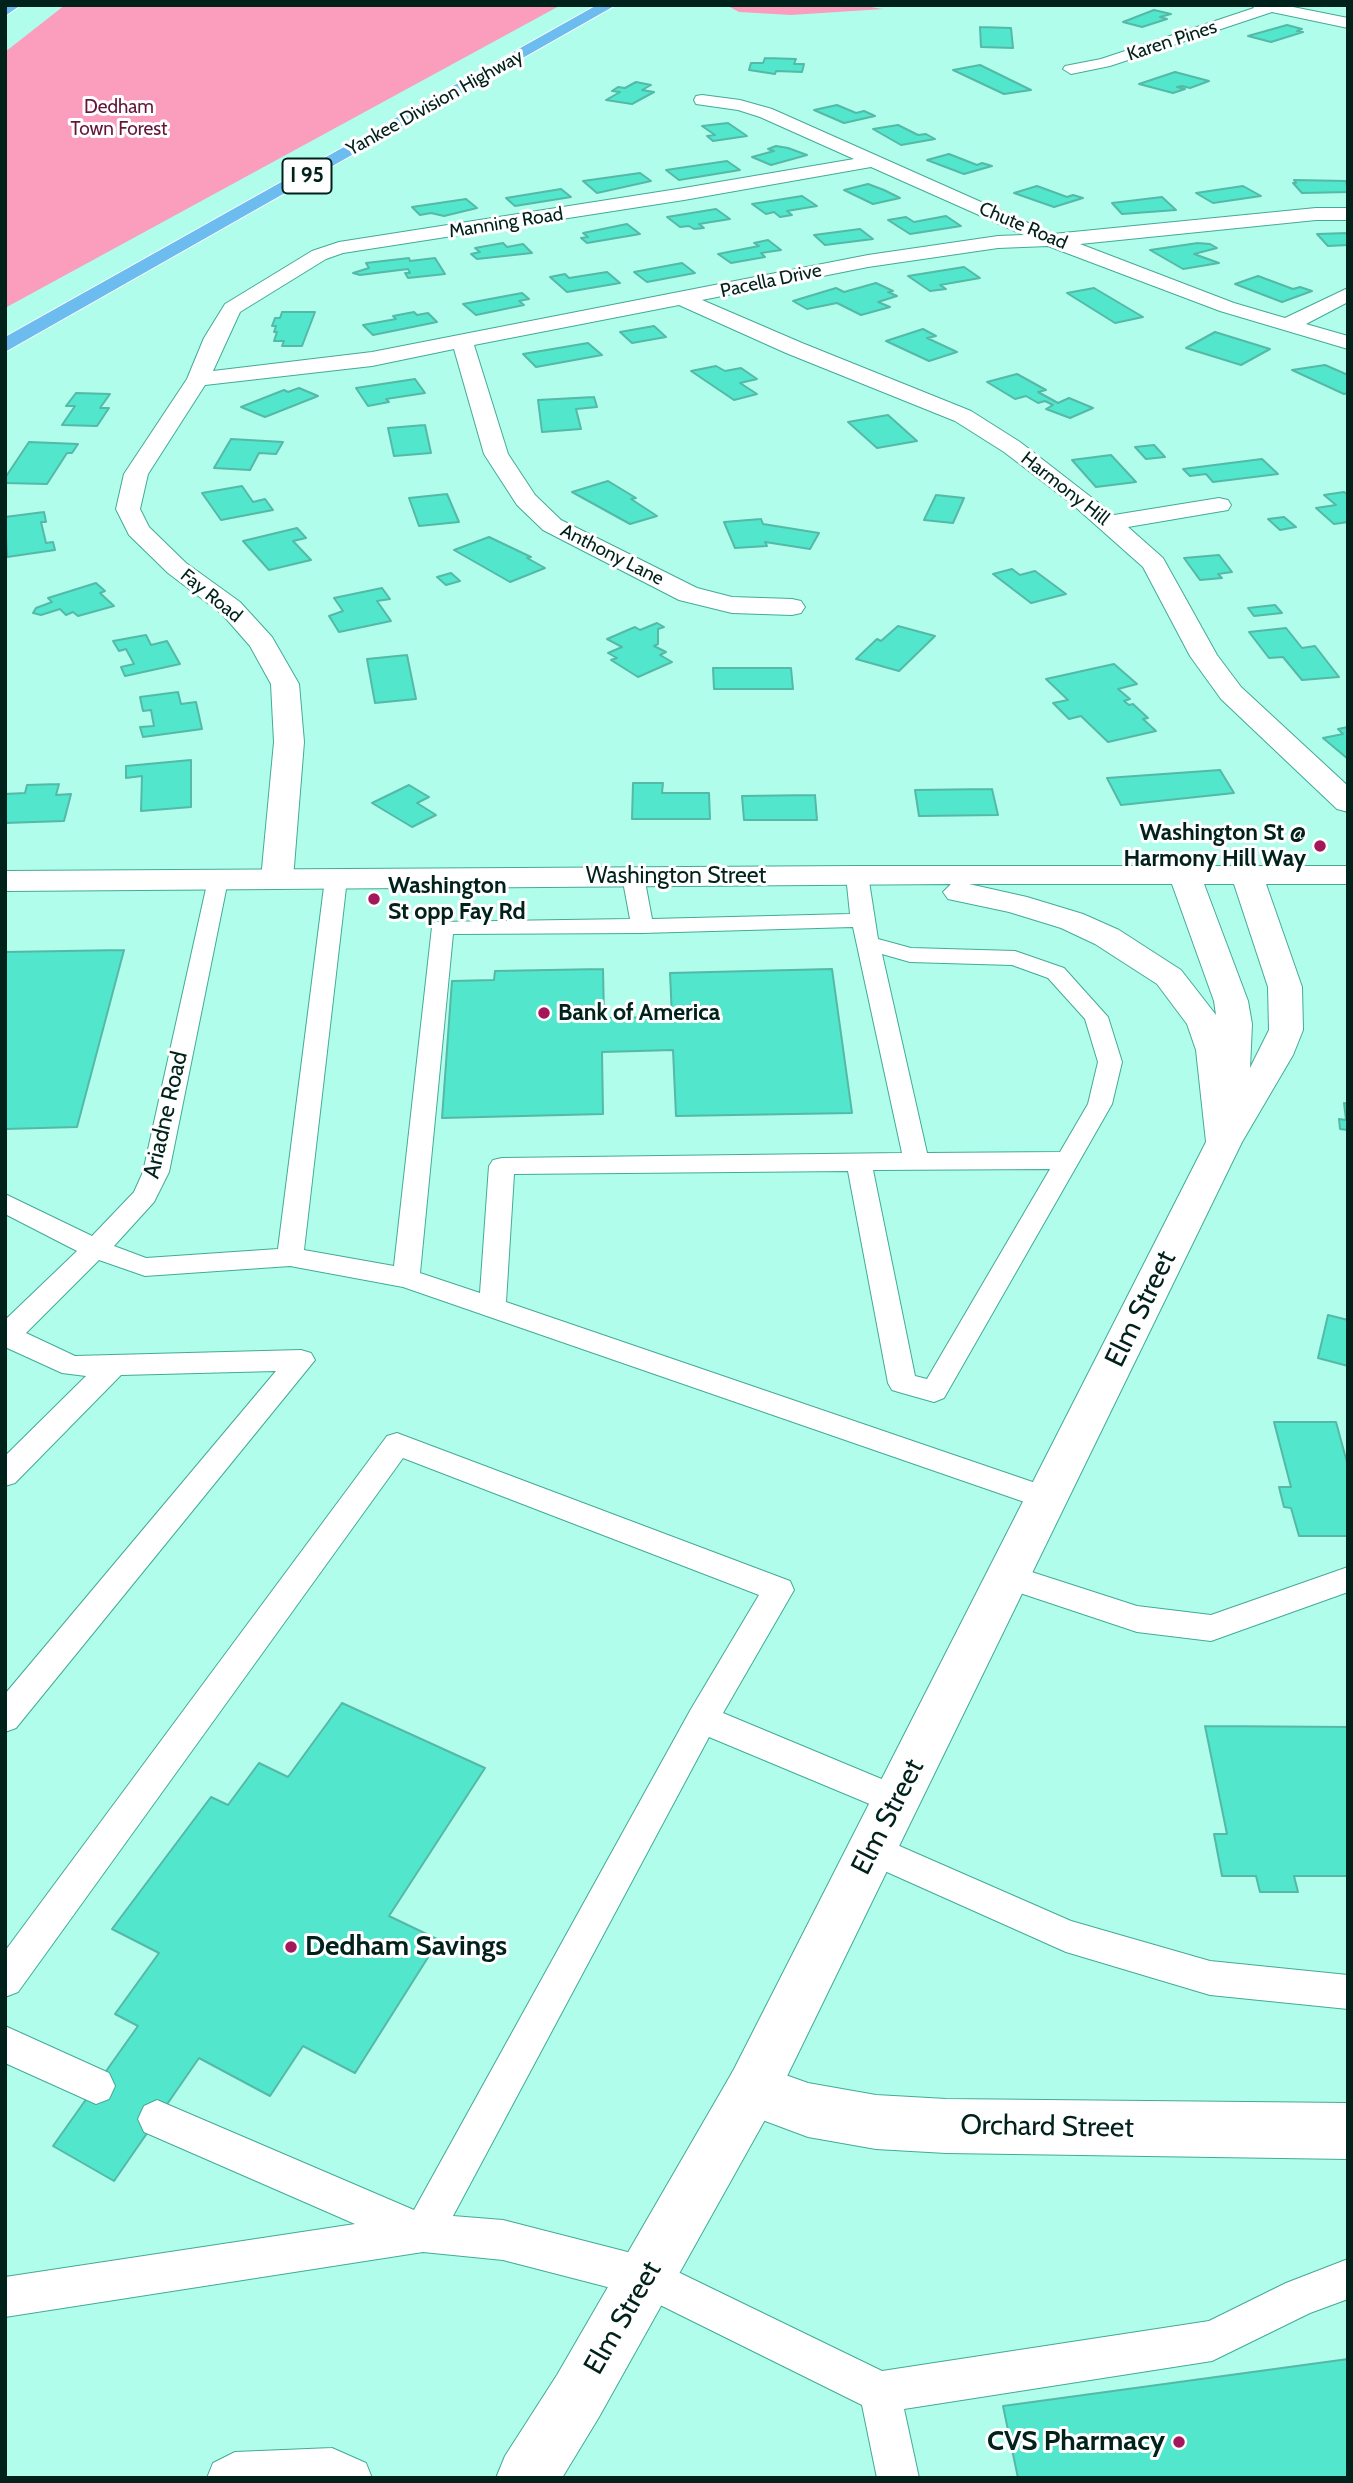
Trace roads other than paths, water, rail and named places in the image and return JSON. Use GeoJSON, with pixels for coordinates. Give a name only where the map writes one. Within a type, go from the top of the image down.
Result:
{"type":"FeatureCollection","features":[{"type":"Feature","properties":{"kind":"highway"},"geometry":{"type":"LineString","coordinates":[[5,11],[13,5]]}},
{"type":"Feature","properties":{"kind":"highway","name":"Yankee Division Highway"},"geometry":{"type":"LineString","coordinates":[[5,346],[608,5]]}},
{"type":"Feature","properties":{"kind":"street"},"geometry":{"type":"LineString","coordinates":[[1265,7],[1348,23]]}},
{"type":"Feature","properties":{"kind":"street","name":"Karen Pines"},"geometry":{"type":"LineString","coordinates":[[1072,69],[1104,63],[1265,7]]}},
{"type":"Feature","properties":{"kind":"street","name":"Chute Road"},"geometry":{"type":"LineString","coordinates":[[702,100],[740,105],[766,113],[1051,240],[1227,307],[1348,343]]}},
{"type":"Feature","properties":{"kind":"street","name":"Manning Road"},"geometry":{"type":"LineString","coordinates":[[198,379],[215,338],[232,308],[319,255],[339,248],[684,194],[872,161]]}},
{"type":"Feature","properties":{"kind":"street","name":"Pacella Drive"},"geometry":{"type":"LineString","coordinates":[[198,379],[372,359],[868,261],[999,242],[1051,240],[1316,214],[1348,214]]}},
{"type":"Feature","properties":{"kind":"street"},"geometry":{"type":"LineString","coordinates":[[1285,326],[1348,294]]}},
{"type":"Feature","properties":{"kind":"street","name":"Harmony Hill"},"geometry":{"type":"LineString","coordinates":[[683,299],[794,348],[963,416],[1022,454],[1109,523],[1154,563],[1215,675],[1348,803]]}},
{"type":"Feature","properties":{"kind":"street","name":"Anthony Lane"},"geometry":{"type":"LineString","coordinates":[[463,343],[496,454],[526,500],[552,525],[688,594],[732,605],[792,607]]}},
{"type":"Feature","properties":{"kind":"street","name":"Fay Road"},"geometry":{"type":"LineString","coordinates":[[198,379],[136,474],[128,509],[138,530],[177,568],[231,608],[262,643],[285,684],[289,741],[277,879]]}},
{"type":"Feature","properties":{"kind":"street"},"geometry":{"type":"LineString","coordinates":[[1109,523],[1219,505]]}},
{"type":"Feature","properties":{"kind":"street"},"geometry":{"type":"LineString","coordinates":[[857,875],[983,896],[1045,911],[1107,937],[1141,956],[1169,977],[1204,1022],[1217,1071],[1224,1142]]}},
{"type":"Feature","properties":{"kind":"street","name":"Washington Street"},"geometry":{"type":"LineString","coordinates":[[5,881],[857,875],[1348,876]]}},
{"type":"Feature","properties":{"kind":"street","name":"Elm Street"},"geometry":{"type":"LineString","coordinates":[[1185,876],[1225,979],[1235,1024],[1234,1068],[1224,1142]]}},
{"type":"Feature","properties":{"kind":"street","name":"Elm Street"},"geometry":{"type":"LineString","coordinates":[[527,2478],[648,2277],[752,2090],[1224,1142],[1276,1055],[1286,1030],[1285,987],[1247,877]]}},
{"type":"Feature","properties":{"kind":"street","name":"Orchard Street"},"geometry":{"type":"LineString","coordinates":[[752,2090],[808,2110],[876,2122],[946,2126],[1348,2131]]}},
{"type":"Feature","properties":{"kind":"lane"},"geometry":{"type":"LineString","coordinates":[[857,875],[865,931],[916,1162]]}},
{"type":"Feature","properties":{"kind":"lane"},"geometry":{"type":"LineString","coordinates":[[633,876],[642,926]]}},
{"type":"Feature","properties":{"kind":"lane"},"geometry":{"type":"LineString","coordinates":[[289,1257],[336,879]]}},
{"type":"Feature","properties":{"kind":"lane","name":"Ariadne Road"},"geometry":{"type":"LineString","coordinates":[[6,1336],[145,1196],[156,1172],[216,880]]}},
{"type":"Feature","properties":{"kind":"lane"},"geometry":{"type":"LineString","coordinates":[[406,1278],[443,927],[642,926],[865,931],[910,955],[1015,958],[1056,973],[1096,1017],[1110,1062],[1100,1104],[934,1391],[902,1383],[859,1162]]}},
{"type":"Feature","properties":{"kind":"lane"},"geometry":{"type":"LineString","coordinates":[[492,1307],[502,1166],[1068,1160]]}},
{"type":"Feature","properties":{"kind":"lane"},"geometry":{"type":"LineString","coordinates":[[5,1203],[95,1249],[145,1267],[289,1257],[406,1278],[1046,1498]]}},
{"type":"Feature","properties":{"kind":"lane"},"geometry":{"type":"LineString","coordinates":[[5,1718],[301,1360],[72,1366],[6,1336]]}},
{"type":"Feature","properties":{"kind":"lane"},"geometry":{"type":"LineString","coordinates":[[5,1475],[114,1365]]}},
{"type":"Feature","properties":{"kind":"lane"},"geometry":{"type":"LineString","coordinates":[[5,1980],[397,1444],[779,1590],[702,1718],[423,2233]]}},
{"type":"Feature","properties":{"kind":"lane"},"geometry":{"type":"LineString","coordinates":[[1007,1576],[1137,1619],[1211,1628],[1348,1579]]}},
{"type":"Feature","properties":{"kind":"lane"},"geometry":{"type":"LineString","coordinates":[[702,1718],[896,1800]]}},
{"type":"Feature","properties":{"kind":"lane"},"geometry":{"type":"LineString","coordinates":[[872,1849],[1066,1937],[1210,1978],[1348,1992]]}},
{"type":"Feature","properties":{"kind":"lane"},"geometry":{"type":"LineString","coordinates":[[5,2043],[96,2086]]}},
{"type":"Feature","properties":{"kind":"lane"},"geometry":{"type":"LineString","coordinates":[[157,2119],[423,2233]]}},
{"type":"Feature","properties":{"kind":"lane"},"geometry":{"type":"LineString","coordinates":[[5,2297],[423,2233],[503,2240],[648,2277],[880,2392],[1212,2341],[1300,2297],[1348,2279]]}},
{"type":"Feature","properties":{"kind":"lane"},"geometry":{"type":"LineString","coordinates":[[880,2392],[898,2478]]}},
{"type":"Feature","properties":{"kind":"lane"},"geometry":{"type":"LineString","coordinates":[[228,2478],[235,2473],[332,2469],[351,2478]]}},
{"type":"Feature","properties":{"kind":"place","name":"Washington St @ Harmony Hill Way"},"geometry":{"type":"Point","coordinates":[1320,846]}},
{"type":"Feature","properties":{"kind":"place","name":"Washington St opp Fay Rd"},"geometry":{"type":"Point","coordinates":[374,899]}},
{"type":"Feature","properties":{"kind":"place","name":"Bank of America"},"geometry":{"type":"Point","coordinates":[544,1013]}},
{"type":"Feature","properties":{"kind":"place","name":"Dedham Savings"},"geometry":{"type":"Point","coordinates":[291,1947]}},
{"type":"Feature","properties":{"kind":"place","name":"CVS Pharmacy"},"geometry":{"type":"Point","coordinates":[1179,2442]}},
{"type":"Feature","properties":{"kind":"park label","name":"Dedham Town Forest"},"geometry":{"type":"Point","coordinates":[119,118]}}]}
